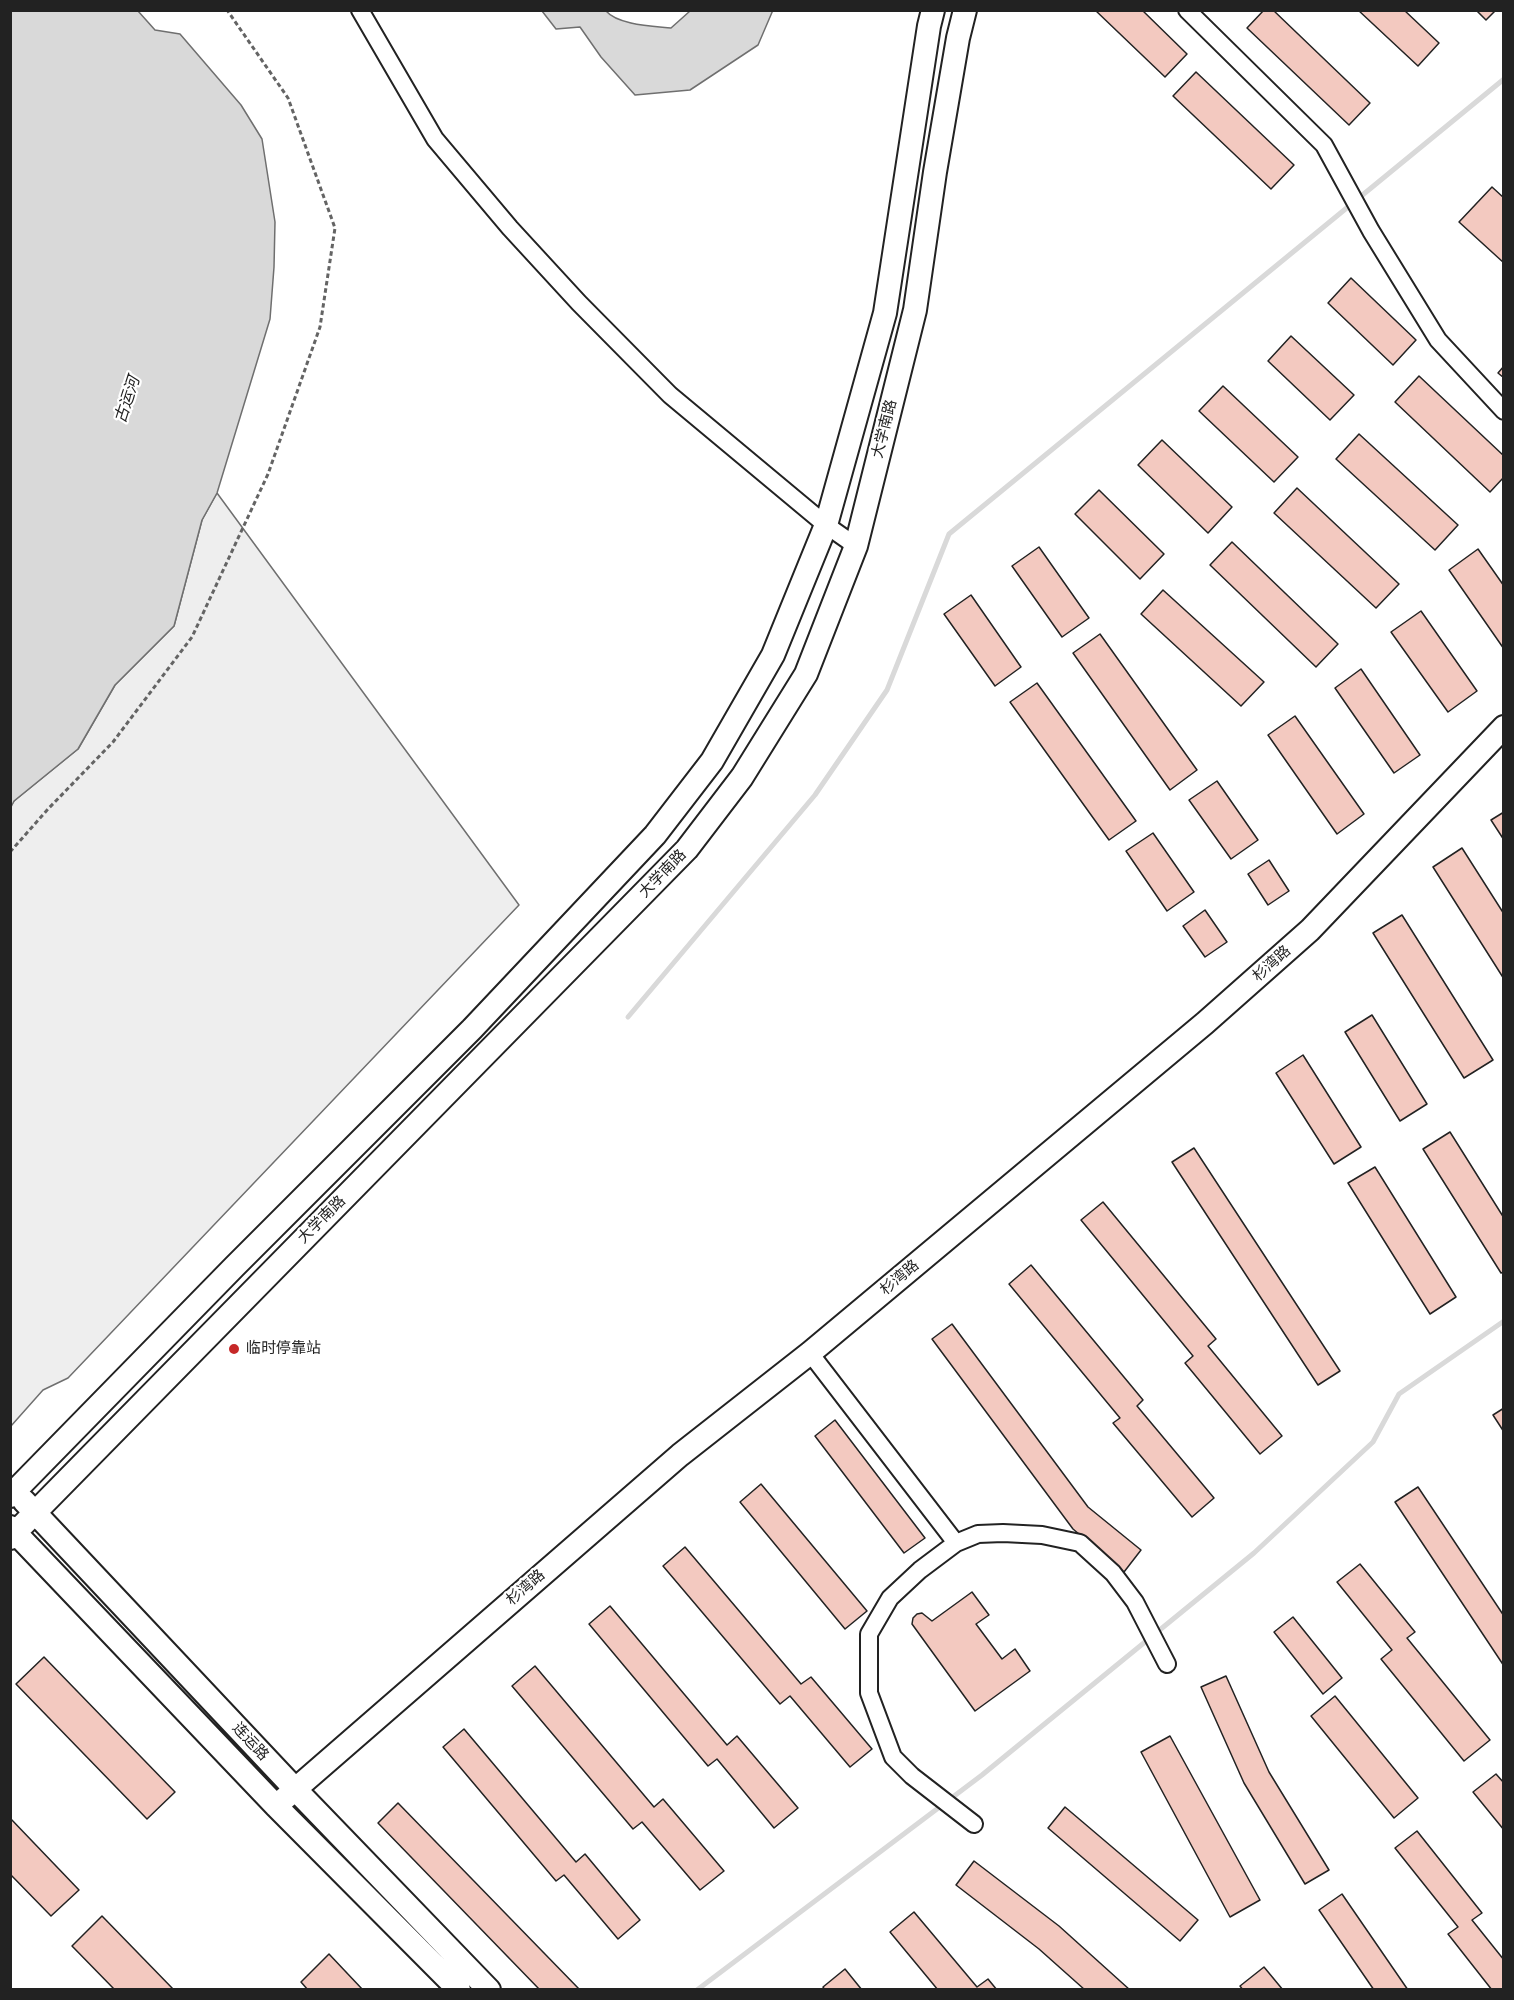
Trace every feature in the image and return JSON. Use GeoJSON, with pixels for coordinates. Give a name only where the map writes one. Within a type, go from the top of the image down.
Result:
{"type":"FeatureCollection","features":[{"type":"Feature","properties":{"kind":"main road","name":"大学南路"},"geometry":{"type":"LineString","coordinates":[[13,1493],[472,1029],[655,835],[712,761],[773,655],[826,525],[885,313],[933,10]]}},
{"type":"Feature","properties":{"kind":"main road","name":"大学南路"},"geometry":{"type":"LineString","coordinates":[[12,1532],[35,1512],[687,849],[742,777],[806,674],[856,546],[915,310],[935,172],[965,10]]}},
{"type":"Feature","properties":{"kind":"main road","name":"杉湾路"},"geometry":{"type":"LineString","coordinates":[[276,1806],[680,1455],[810,1353],[1205,1023],[1310,930],[1503,728]]}},
{"type":"Feature","properties":{"kind":"main road","name":"连运路"},"geometry":{"type":"LineString","coordinates":[[13,1493],[35,1512],[295,1789],[489,1989]]}},
{"type":"Feature","properties":{"kind":"main road","name":"连运路"},"geometry":{"type":"LineString","coordinates":[[12,1532],[276,1806],[459,1989]]}},
{"type":"Feature","properties":{"kind":"street"},"geometry":{"type":"LineString","coordinates":[[360,10],[435,139],[510,228],[579,303],[670,395],[826,525],[856,546]]}},
{"type":"Feature","properties":{"kind":"street"},"geometry":{"type":"LineString","coordinates":[[1187,10],[1324,145],[1371,231],[1438,340],[1503,411]]}},
{"type":"Feature","properties":{"kind":"street"},"geometry":{"type":"LineString","coordinates":[[810,1353],[956,1543]]}},
{"type":"Feature","properties":{"kind":"street"},"geometry":{"type":"LineString","coordinates":[[974,1824],[912,1776],[893,1757],[869,1693],[869,1634],[890,1598],[920,1570],[956,1543],[978,1534],[1042,1535],[1080,1543],[1113,1573],[1135,1602],[1167,1664]]}},
{"type":"Feature","properties":{"kind":"path"},"geometry":{"type":"LineString","coordinates":[[10,852],[113,742],[192,637],[268,474],[320,327],[335,228],[288,98],[227,10]]}},
{"type":"Feature","properties":{"kind":"shaded area"},"geometry":{"type":"Polygon","coordinates":[[[217,493],[519,905],[68,1378],[43,1390],[11,1426],[10,807],[14,801],[78,749],[115,685],[174,626],[202,520],[217,493]]]}},
{"type":"Feature","properties":{"kind":"water","name":"古运河"},"geometry":{"type":"Polygon","coordinates":[[[11,10],[138,11],[155,30],[180,34],[241,105],[262,139],[275,222],[270,319],[217,493],[202,520],[174,626],[115,685],[78,749],[14,801],[11,807],[11,10]]]}},
{"type":"Feature","properties":{"kind":"water"},"geometry":{"type":"Polygon","coordinates":[[[773,10],[758,45],[690,90],[635,95],[601,57],[580,27],[556,29],[542,11],[606,11],[627,22],[671,28],[690,11],[773,10]]]}},
{"type":"Feature","properties":{"kind":"building"},"geometry":{"type":"Polygon","coordinates":[[[1095,10],[1142,10],[1187,54],[1165,77],[1095,10]]]}},
{"type":"Feature","properties":{"kind":"building"},"geometry":{"type":"Polygon","coordinates":[[[1264,10],[1273,10],[1370,103],[1349,125],[1247,28],[1264,10]]]}},
{"type":"Feature","properties":{"kind":"building"},"geometry":{"type":"Polygon","coordinates":[[[1358,10],[1404,10],[1439,43],[1418,66],[1358,10]]]}},
{"type":"Feature","properties":{"kind":"building"},"geometry":{"type":"Polygon","coordinates":[[[1476,10],[1496,10],[1486,20],[1476,10]]]}},
{"type":"Feature","properties":{"kind":"building"},"geometry":{"type":"Polygon","coordinates":[[[1196,72],[1294,165],[1271,189],[1173,96],[1196,72]]]}},
{"type":"Feature","properties":{"kind":"building"},"geometry":{"type":"Polygon","coordinates":[[[1492,187],[1504,198],[1504,263],[1459,222],[1492,187]]]}},
{"type":"Feature","properties":{"kind":"building"},"geometry":{"type":"Polygon","coordinates":[[[1351,278],[1416,340],[1393,365],[1328,303],[1351,278]]]}},
{"type":"Feature","properties":{"kind":"building"},"geometry":{"type":"Polygon","coordinates":[[[1291,336],[1354,395],[1330,420],[1268,361],[1291,336]]]}},
{"type":"Feature","properties":{"kind":"building"},"geometry":{"type":"Polygon","coordinates":[[[1504,366],[1504,378],[1498,373],[1504,366]]]}},
{"type":"Feature","properties":{"kind":"building"},"geometry":{"type":"Polygon","coordinates":[[[1419,376],[1504,456],[1504,477],[1490,492],[1395,402],[1419,376]]]}},
{"type":"Feature","properties":{"kind":"building"},"geometry":{"type":"Polygon","coordinates":[[[1223,386],[1298,457],[1274,482],[1199,411],[1223,386]]]}},
{"type":"Feature","properties":{"kind":"building"},"geometry":{"type":"Polygon","coordinates":[[[1359,434],[1458,525],[1435,550],[1336,459],[1359,434]]]}},
{"type":"Feature","properties":{"kind":"building"},"geometry":{"type":"Polygon","coordinates":[[[1162,440],[1232,507],[1208,533],[1138,465],[1162,440]]]}},
{"type":"Feature","properties":{"kind":"building"},"geometry":{"type":"Polygon","coordinates":[[[1297,488],[1399,584],[1376,608],[1274,513],[1297,488]]]}},
{"type":"Feature","properties":{"kind":"building"},"geometry":{"type":"Polygon","coordinates":[[[1099,490],[1164,554],[1140,579],[1075,514],[1099,490]]]}},
{"type":"Feature","properties":{"kind":"building"},"geometry":{"type":"Polygon","coordinates":[[[1232,542],[1338,644],[1316,667],[1210,565],[1232,542]]]}},
{"type":"Feature","properties":{"kind":"building"},"geometry":{"type":"Polygon","coordinates":[[[1039,547],[1089,618],[1062,637],[1012,566],[1039,547]]]}},
{"type":"Feature","properties":{"kind":"building"},"geometry":{"type":"Polygon","coordinates":[[[1478,549],[1504,586],[1504,649],[1449,570],[1478,549]]]}},
{"type":"Feature","properties":{"kind":"building"},"geometry":{"type":"Polygon","coordinates":[[[1163,590],[1264,682],[1241,706],[1141,614],[1163,590]]]}},
{"type":"Feature","properties":{"kind":"building"},"geometry":{"type":"Polygon","coordinates":[[[971,595],[1021,667],[995,686],[944,614],[971,595]]]}},
{"type":"Feature","properties":{"kind":"building"},"geometry":{"type":"Polygon","coordinates":[[[1421,611],[1477,691],[1448,712],[1391,632],[1421,611]]]}},
{"type":"Feature","properties":{"kind":"building"},"geometry":{"type":"Polygon","coordinates":[[[1100,634],[1197,770],[1170,790],[1073,653],[1100,634]]]}},
{"type":"Feature","properties":{"kind":"building"},"geometry":{"type":"Polygon","coordinates":[[[1361,669],[1420,755],[1394,773],[1335,688],[1361,669]]]}},
{"type":"Feature","properties":{"kind":"building"},"geometry":{"type":"Polygon","coordinates":[[[1037,683],[1136,821],[1109,840],[1010,702],[1037,683]]]}},
{"type":"Feature","properties":{"kind":"building"},"geometry":{"type":"Polygon","coordinates":[[[1295,716],[1364,814],[1337,834],[1268,735],[1295,716]]]}},
{"type":"Feature","properties":{"kind":"building"},"geometry":{"type":"Polygon","coordinates":[[[1217,781],[1258,840],[1231,859],[1189,800],[1217,781]]]}},
{"type":"Feature","properties":{"kind":"building"},"geometry":{"type":"Polygon","coordinates":[[[1504,812],[1504,840],[1491,820],[1504,812]]]}},
{"type":"Feature","properties":{"kind":"building"},"geometry":{"type":"Polygon","coordinates":[[[1153,833],[1194,892],[1167,911],[1126,851],[1153,833]]]}},
{"type":"Feature","properties":{"kind":"building"},"geometry":{"type":"Polygon","coordinates":[[[1462,848],[1504,914],[1504,979],[1433,867],[1462,848]]]}},
{"type":"Feature","properties":{"kind":"building"},"geometry":{"type":"Polygon","coordinates":[[[1269,860],[1289,891],[1268,905],[1248,874],[1269,860]]]}},
{"type":"Feature","properties":{"kind":"building"},"geometry":{"type":"Polygon","coordinates":[[[1205,910],[1227,942],[1205,957],[1183,926],[1205,910]]]}},
{"type":"Feature","properties":{"kind":"building"},"geometry":{"type":"Polygon","coordinates":[[[1402,915],[1493,1060],[1464,1078],[1373,933],[1402,915]]]}},
{"type":"Feature","properties":{"kind":"building"},"geometry":{"type":"Polygon","coordinates":[[[1372,1015],[1427,1104],[1400,1121],[1345,1032],[1372,1015]]]}},
{"type":"Feature","properties":{"kind":"building"},"geometry":{"type":"Polygon","coordinates":[[[1303,1055],[1361,1147],[1334,1164],[1276,1073],[1303,1055]]]}},
{"type":"Feature","properties":{"kind":"building"},"geometry":{"type":"Polygon","coordinates":[[[1450,1132],[1504,1218],[1504,1272],[1501,1273],[1423,1149],[1450,1132]]]}},
{"type":"Feature","properties":{"kind":"building"},"geometry":{"type":"Polygon","coordinates":[[[1194,1148],[1340,1371],[1318,1385],[1172,1162],[1194,1148]]]}},
{"type":"Feature","properties":{"kind":"building"},"geometry":{"type":"Polygon","coordinates":[[[1375,1167],[1456,1297],[1430,1314],[1348,1183],[1375,1167]]]}},
{"type":"Feature","properties":{"kind":"building"},"geometry":{"type":"Polygon","coordinates":[[[1103,1202],[1216,1339],[1208,1346],[1282,1436],[1260,1454],[1185,1363],[1193,1356],[1081,1220],[1103,1202]]]}},
{"type":"Feature","properties":{"kind":"building"},"geometry":{"type":"Polygon","coordinates":[[[1031,1265],[1143,1400],[1137,1406],[1214,1498],[1192,1517],[1113,1423],[1120,1418],[1009,1284],[1031,1265]]]}},
{"type":"Feature","properties":{"kind":"building"},"geometry":{"type":"Polygon","coordinates":[[[952,1324],[1088,1507],[1141,1550],[1124,1572],[1073,1529],[932,1339],[952,1324]]]}},
{"type":"Feature","properties":{"kind":"building"},"geometry":{"type":"Polygon","coordinates":[[[1504,1408],[1504,1432],[1493,1415],[1504,1408]]]}},
{"type":"Feature","properties":{"kind":"building"},"geometry":{"type":"Polygon","coordinates":[[[835,1420],[925,1538],[904,1553],[815,1436],[835,1420]]]}},
{"type":"Feature","properties":{"kind":"building"},"geometry":{"type":"Polygon","coordinates":[[[761,1484],[867,1611],[845,1629],[740,1502],[761,1484]]]}},
{"type":"Feature","properties":{"kind":"building"},"geometry":{"type":"Polygon","coordinates":[[[1418,1487],[1504,1616],[1504,1666],[1395,1502],[1418,1487]]]}},
{"type":"Feature","properties":{"kind":"building"},"geometry":{"type":"Polygon","coordinates":[[[685,1547],[801,1684],[811,1677],[872,1749],[850,1767],[790,1696],[780,1704],[663,1566],[685,1547]]]}},
{"type":"Feature","properties":{"kind":"building"},"geometry":{"type":"Polygon","coordinates":[[[1360,1564],[1415,1632],[1407,1638],[1490,1740],[1464,1761],[1381,1659],[1392,1650],[1337,1582],[1360,1564]]]}},
{"type":"Feature","properties":{"kind":"building"},"geometry":{"type":"Polygon","coordinates":[[[972,1592],[989,1615],[976,1624],[1002,1659],[1015,1649],[1030,1671],[975,1711],[912,1624],[913,1618],[922,1613],[932,1621],[972,1592]]]}},
{"type":"Feature","properties":{"kind":"building"},"geometry":{"type":"Polygon","coordinates":[[[610,1606],[727,1745],[737,1736],[798,1808],[774,1828],[717,1759],[708,1766],[589,1624],[610,1606]]]}},
{"type":"Feature","properties":{"kind":"building"},"geometry":{"type":"Polygon","coordinates":[[[1293,1617],[1342,1678],[1323,1694],[1274,1632],[1293,1617]]]}},
{"type":"Feature","properties":{"kind":"building"},"geometry":{"type":"Polygon","coordinates":[[[44,1657],[175,1792],[147,1819],[16,1684],[44,1657]]]}},
{"type":"Feature","properties":{"kind":"building"},"geometry":{"type":"Polygon","coordinates":[[[535,1666],[654,1807],[663,1799],[724,1871],[700,1890],[642,1822],[633,1829],[512,1686],[535,1666]]]}},
{"type":"Feature","properties":{"kind":"building"},"geometry":{"type":"Polygon","coordinates":[[[1226,1676],[1269,1772],[1329,1870],[1305,1884],[1244,1783],[1201,1687],[1226,1676]]]}},
{"type":"Feature","properties":{"kind":"building"},"geometry":{"type":"Polygon","coordinates":[[[1335,1696],[1418,1798],[1394,1818],[1311,1716],[1335,1696]]]}},
{"type":"Feature","properties":{"kind":"building"},"geometry":{"type":"Polygon","coordinates":[[[464,1729],[576,1862],[585,1854],[640,1920],[618,1939],[564,1875],[556,1881],[443,1747],[464,1729]]]}},
{"type":"Feature","properties":{"kind":"building"},"geometry":{"type":"Polygon","coordinates":[[[1170,1736],[1260,1900],[1230,1917],[1141,1752],[1170,1736]]]}},
{"type":"Feature","properties":{"kind":"building"},"geometry":{"type":"Polygon","coordinates":[[[1496,1774],[1504,1783],[1504,1830],[1473,1792],[1496,1774]]]}},
{"type":"Feature","properties":{"kind":"building"},"geometry":{"type":"Polygon","coordinates":[[[398,1803],[580,1990],[540,1990],[378,1823],[398,1803]]]}},
{"type":"Feature","properties":{"kind":"building"},"geometry":{"type":"Polygon","coordinates":[[[1065,1807],[1198,1920],[1180,1941],[1048,1828],[1065,1807]]]}},
{"type":"Feature","properties":{"kind":"building"},"geometry":{"type":"Polygon","coordinates":[[[10,1818],[79,1890],[51,1916],[10,1874],[10,1818]]]}},
{"type":"Feature","properties":{"kind":"building"},"geometry":{"type":"Polygon","coordinates":[[[1417,1831],[1482,1913],[1472,1920],[1504,1960],[1504,1990],[1492,1990],[1448,1934],[1458,1927],[1395,1848],[1417,1831]]]}},
{"type":"Feature","properties":{"kind":"building"},"geometry":{"type":"Polygon","coordinates":[[[974,1861],[1059,1926],[1130,1990],[1085,1990],[1039,1949],[956,1885],[974,1861]]]}},
{"type":"Feature","properties":{"kind":"building"},"geometry":{"type":"Polygon","coordinates":[[[1342,1894],[1408,1990],[1374,1990],[1319,1910],[1342,1894]]]}},
{"type":"Feature","properties":{"kind":"building"},"geometry":{"type":"Polygon","coordinates":[[[914,1912],[977,1987],[988,1979],[997,1990],[938,1990],[890,1932],[914,1912]]]}},
{"type":"Feature","properties":{"kind":"building"},"geometry":{"type":"Polygon","coordinates":[[[102,1916],[174,1990],[115,1990],[72,1946],[102,1916]]]}},
{"type":"Feature","properties":{"kind":"building"},"geometry":{"type":"Polygon","coordinates":[[[329,1954],[363,1990],[308,1990],[301,1982],[329,1954]]]}},
{"type":"Feature","properties":{"kind":"building"},"geometry":{"type":"Polygon","coordinates":[[[1264,1967],[1283,1990],[1243,1990],[1240,1986],[1264,1967]]]}},
{"type":"Feature","properties":{"kind":"building"},"geometry":{"type":"Polygon","coordinates":[[[845,1969],[862,1990],[825,1990],[823,1987],[845,1969]]]}},
{"type":"Feature","properties":{"kind":"waterway"},"geometry":{"type":"LineString","coordinates":[[628,1017],[815,795],[887,690],[949,534],[1504,79]]}},
{"type":"Feature","properties":{"kind":"waterway"},"geometry":{"type":"LineString","coordinates":[[697,1990],[982,1775],[1254,1553],[1373,1442],[1399,1394],[1504,1321]]}},
{"type":"Feature","properties":{"kind":"place","name":"临时停靠站"},"geometry":{"type":"Point","coordinates":[234,1349]}}]}
